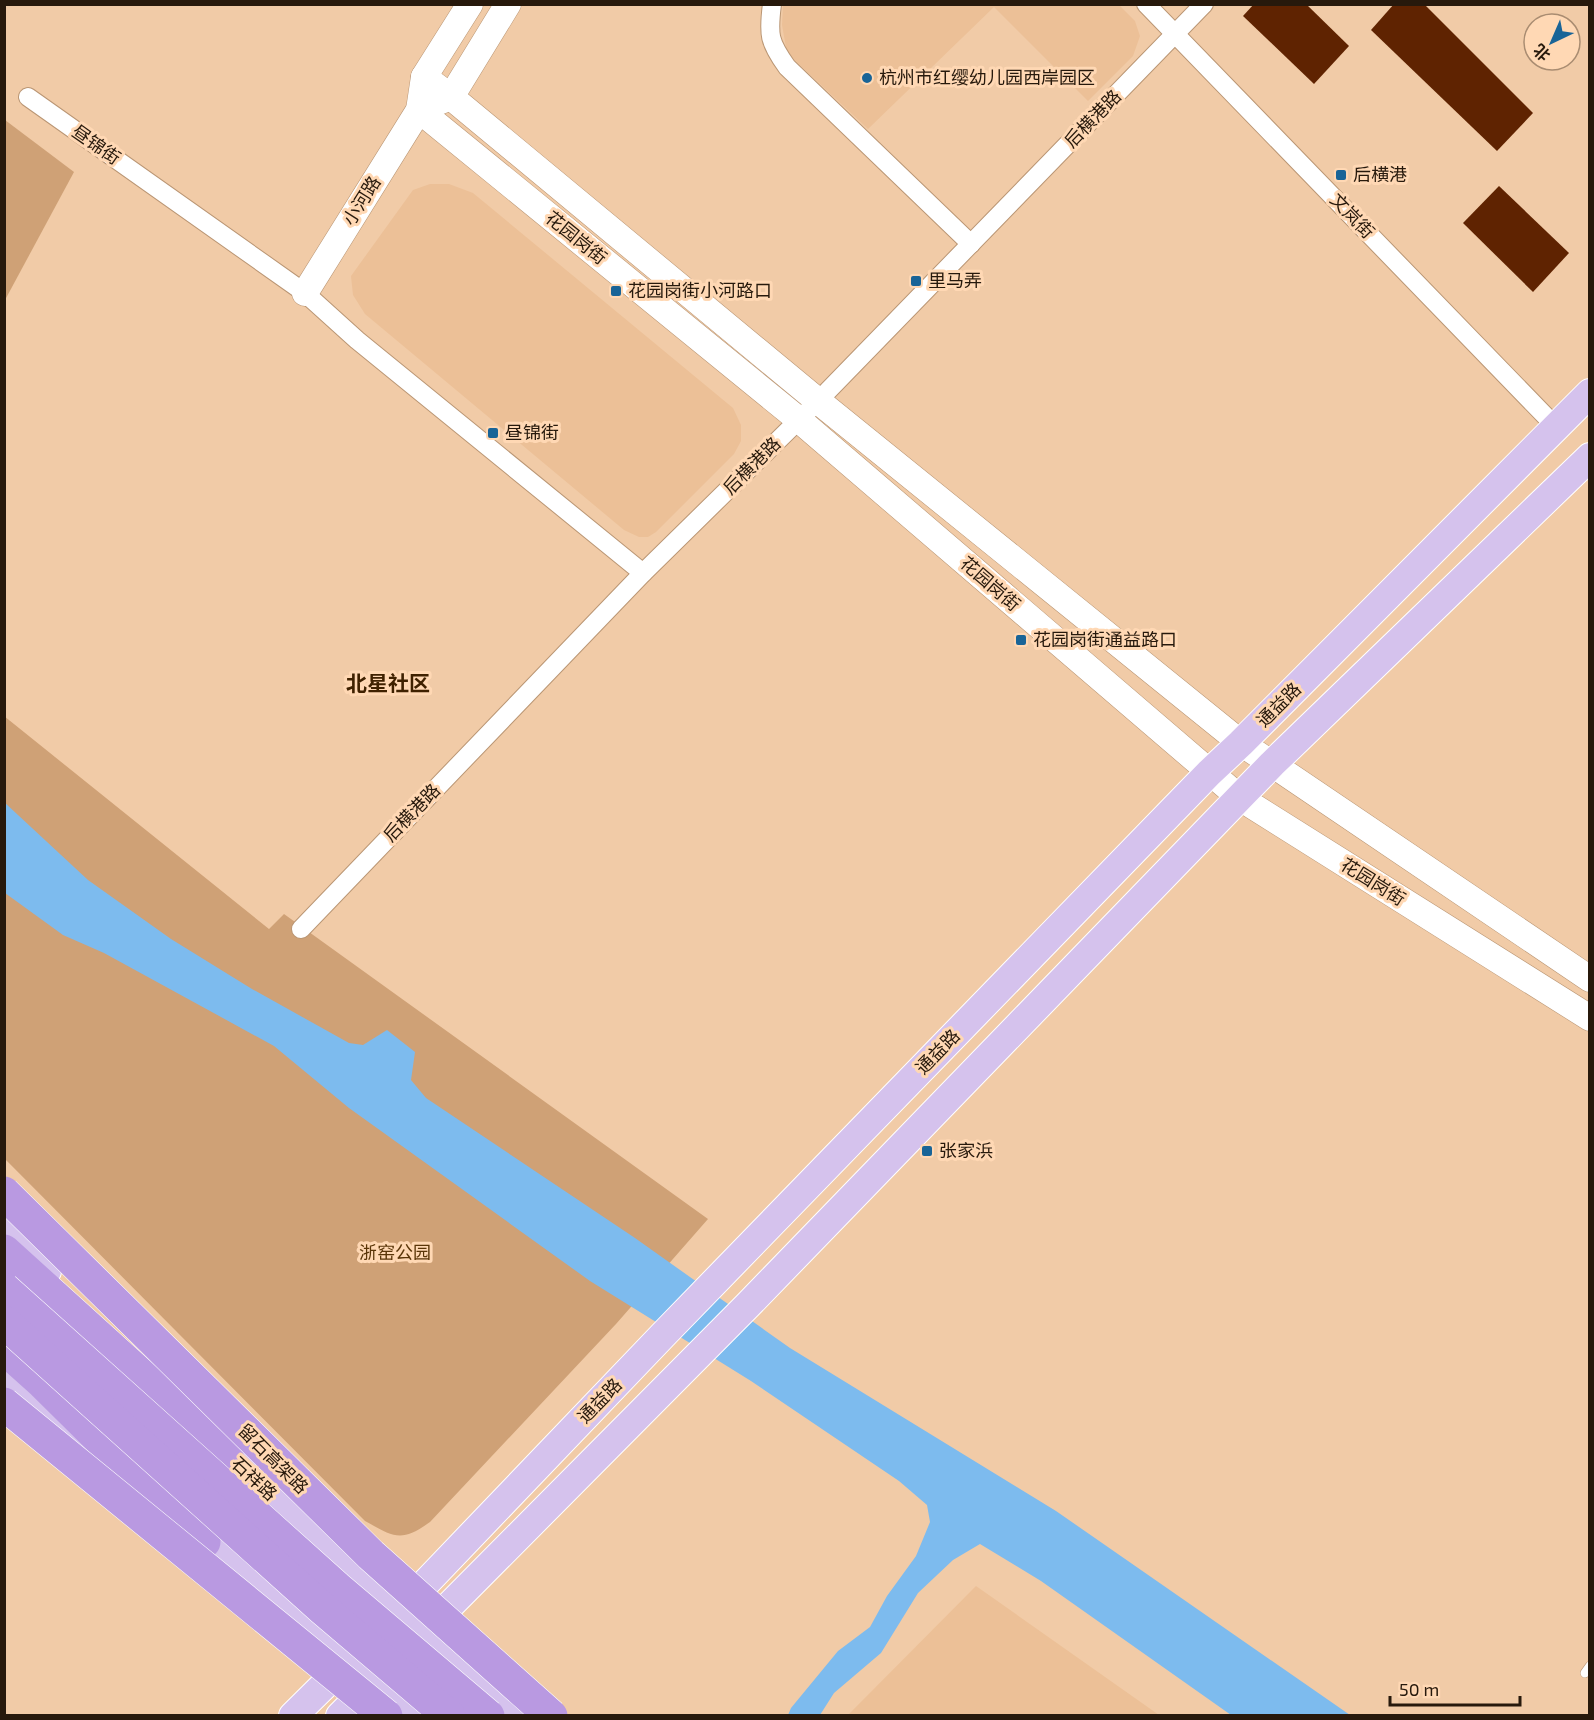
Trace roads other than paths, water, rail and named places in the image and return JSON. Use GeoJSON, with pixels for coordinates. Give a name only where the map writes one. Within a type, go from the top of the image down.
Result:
{"type":"FeatureCollection","features":[{"type":"Feature","properties":{"kind":"highway","name":"留石高架路"},"geometry":{"type":"LineString","coordinates":[[4,1193],[370,1555],[551,1716]]}},
{"type":"Feature","properties":{"kind":"highway"},"geometry":{"type":"LineString","coordinates":[[11,1270],[227,1453]]}},
{"type":"Feature","properties":{"kind":"highway"},"geometry":{"type":"LineString","coordinates":[[11,1270],[337,1588],[488,1716]]}},
{"type":"Feature","properties":{"kind":"highway"},"geometry":{"type":"LineString","coordinates":[[4,1322],[323,1610],[449,1716]]}},
{"type":"Feature","properties":{"kind":"highway"},"geometry":{"type":"LineString","coordinates":[[4,1348],[42,1382],[204,1542]]}},
{"type":"Feature","properties":{"kind":"highway"},"geometry":{"type":"LineString","coordinates":[[4,1404],[386,1716]]}},
{"type":"Feature","properties":{"kind":"main road","name":"通益路"},"geometry":{"type":"LineString","coordinates":[[292,1716],[347,1659],[397,1613],[663,1335],[1209,773],[1590,393]]}},
{"type":"Feature","properties":{"kind":"main road","name":"通益路"},"geometry":{"type":"LineString","coordinates":[[340,1716],[747,1306],[1272,764],[1590,457]]}},
{"type":"Feature","properties":{"kind":"main road","name":"石祥路"},"geometry":{"type":"LineString","coordinates":[[4,1228],[227,1453],[419,1634],[518,1716]]}},
{"type":"Feature","properties":{"kind":"main road"},"geometry":{"type":"LineString","coordinates":[[4,1378],[416,1716]]}},
{"type":"Feature","properties":{"kind":"street","name":"小河路"},"geometry":{"type":"LineString","coordinates":[[305,293],[419,110],[424,77],[470,4]]}},
{"type":"Feature","properties":{"kind":"street"},"geometry":{"type":"LineString","coordinates":[[419,110],[451,97],[508,4]]}},
{"type":"Feature","properties":{"kind":"street"},"geometry":{"type":"LineString","coordinates":[[772,4],[769,25],[773,48],[787,68],[971,244]]}},
{"type":"Feature","properties":{"kind":"street","name":"文岚街"},"geometry":{"type":"LineString","coordinates":[[1146,4],[1557,428]]}},
{"type":"Feature","properties":{"kind":"street","name":"后横港路"},"geometry":{"type":"LineString","coordinates":[[301,929],[643,573],[818,401],[1204,4]]}},
{"type":"Feature","properties":{"kind":"street","name":"花园岗街"},"geometry":{"type":"LineString","coordinates":[[424,77],[818,401],[1241,743],[1590,979]]}},
{"type":"Feature","properties":{"kind":"street","name":"昼锦街"},"geometry":{"type":"LineString","coordinates":[[28,97],[305,293],[357,340],[643,573]]}},
{"type":"Feature","properties":{"kind":"street","name":"花园岗街"},"geometry":{"type":"LineString","coordinates":[[419,110],[798,419],[1240,798],[1590,1018]]}},
{"type":"Feature","properties":{"kind":"water"},"geometry":{"type":"Polygon","coordinates":[[[4,802],[88,880],[171,939],[252,989],[349,1043],[363,1045],[387,1030],[415,1052],[411,1080],[426,1098],[635,1238],[790,1348],[1056,1511],[1350,1715],[1231,1715],[1041,1581],[980,1544],[953,1560],[918,1593],[881,1653],[834,1693],[820,1715],[788,1715],[791,1708],[838,1651],[870,1627],[887,1596],[916,1556],[930,1522],[927,1505],[899,1481],[751,1381],[590,1281],[349,1108],[274,1046],[104,953],[63,935],[5,893],[4,802]]]}},
{"type":"Feature","properties":{"kind":"place","name":"杭州市红缨幼儿园西岸园区"},"geometry":{"type":"Point","coordinates":[867,78]}},
{"type":"Feature","properties":{"kind":"place","name":"后横港"},"geometry":{"type":"Point","coordinates":[1341,175]}},
{"type":"Feature","properties":{"kind":"place","name":"里马弄"},"geometry":{"type":"Point","coordinates":[916,281]}},
{"type":"Feature","properties":{"kind":"place","name":"花园岗街小河路口"},"geometry":{"type":"Point","coordinates":[616,291]}},
{"type":"Feature","properties":{"kind":"place","name":"昼锦街"},"geometry":{"type":"Point","coordinates":[493,433]}},
{"type":"Feature","properties":{"kind":"place","name":"花园岗街通益路口"},"geometry":{"type":"Point","coordinates":[1021,640]}},
{"type":"Feature","properties":{"kind":"place","name":"张家浜"},"geometry":{"type":"Point","coordinates":[927,1151]}},
{"type":"Feature","properties":{"kind":"district","name":"北星社区"},"geometry":{"type":"Point","coordinates":[388,684]}},
{"type":"Feature","properties":{"kind":"park label","name":"浙窑公园"},"geometry":{"type":"Point","coordinates":[395,1253]}}]}
